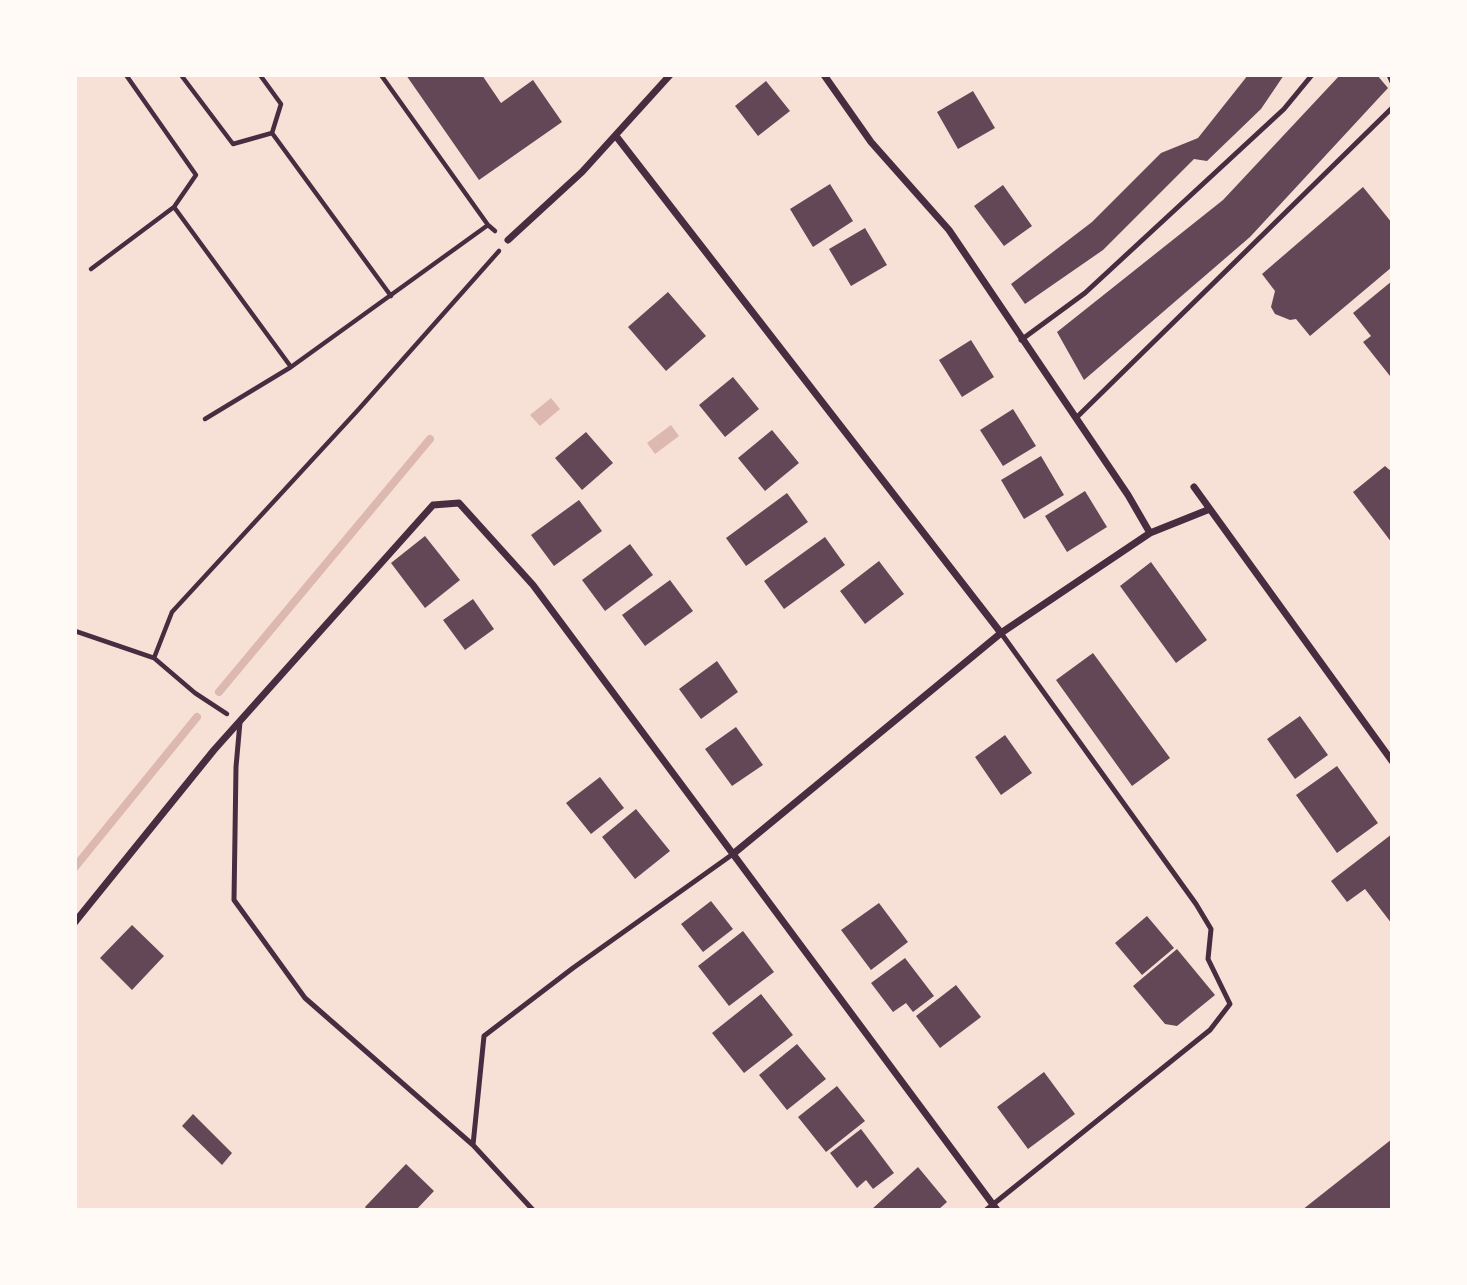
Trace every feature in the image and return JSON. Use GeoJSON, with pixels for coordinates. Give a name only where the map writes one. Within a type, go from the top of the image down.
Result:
{"type":"FeatureCollection","features":[{"type":"Feature","properties":{"kind":"street"},"geometry":{"type":"LineString","coordinates":[[508,240],[616,136],[670,75]]}},
{"type":"Feature","properties":{"kind":"street"},"geometry":{"type":"LineString","coordinates":[[824,75],[871,142],[949,230],[1128,495],[1150,533]]}},
{"type":"Feature","properties":{"kind":"street"},"geometry":{"type":"LineString","coordinates":[[616,136],[1001,633]]}},
{"type":"Feature","properties":{"kind":"street"},"geometry":{"type":"LineString","coordinates":[[1194,486],[1392,761]]}},
{"type":"Feature","properties":{"kind":"street"},"geometry":{"type":"LineString","coordinates":[[75,922],[240,722],[433,505],[459,503],[533,585],[992,1208]]}},
{"type":"Feature","properties":{"kind":"street"},"geometry":{"type":"LineString","coordinates":[[733,854],[1001,633],[1150,533],[1210,509]]}},
{"type":"Feature","properties":{"kind":"lane"},"geometry":{"type":"LineString","coordinates":[[1021,340],[1085,293],[1284,110],[1312,75]]}},
{"type":"Feature","properties":{"kind":"lane"},"geometry":{"type":"LineString","coordinates":[[1389,75],[1392,82]]}},
{"type":"Feature","properties":{"kind":"lane"},"geometry":{"type":"LineString","coordinates":[[1076,418],[1392,108]]}},
{"type":"Feature","properties":{"kind":"lane"},"geometry":{"type":"LineString","coordinates":[[992,1208],[1210,1030],[1230,1004],[1208,959],[1211,929],[1196,904],[1001,633]]}},
{"type":"Feature","properties":{"kind":"lane"},"geometry":{"type":"LineString","coordinates":[[240,722],[234,816],[234,900],[305,998],[473,1145],[533,1210]]}},
{"type":"Feature","properties":{"kind":"lane"},"geometry":{"type":"LineString","coordinates":[[473,1145],[484,1036],[573,968],[733,854]]}},
{"type":"Feature","properties":{"kind":"path"},"geometry":{"type":"LineString","coordinates":[[91,269],[174,206],[196,175],[126,75]]}},
{"type":"Feature","properties":{"kind":"path"},"geometry":{"type":"LineString","coordinates":[[181,75],[233,144],[272,133]]}},
{"type":"Feature","properties":{"kind":"path"},"geometry":{"type":"LineString","coordinates":[[260,75],[281,104],[272,133]]}},
{"type":"Feature","properties":{"kind":"path"},"geometry":{"type":"LineString","coordinates":[[154,658],[172,612],[358,410],[508,240],[488,225],[382,75]]}},
{"type":"Feature","properties":{"kind":"path"},"geometry":{"type":"LineString","coordinates":[[272,133],[390,296]]}},
{"type":"Feature","properties":{"kind":"path"},"geometry":{"type":"LineString","coordinates":[[174,206],[291,367]]}},
{"type":"Feature","properties":{"kind":"path"},"geometry":{"type":"LineString","coordinates":[[205,419],[291,367],[488,225]]}},
{"type":"Feature","properties":{"kind":"path"},"geometry":{"type":"LineString","coordinates":[[75,631],[154,658],[195,693],[240,722]]}},
{"type":"Feature","properties":{"kind":"shaded area"},"geometry":{"type":"Polygon","coordinates":[[[551,398],[560,409],[540,426],[530,415],[551,398]]]}},
{"type":"Feature","properties":{"kind":"shaded area"},"geometry":{"type":"Polygon","coordinates":[[[671,425],[679,436],[655,454],[647,443],[671,425]]]}},
{"type":"Feature","properties":{"kind":"building"},"geometry":{"type":"Polygon","coordinates":[[[406,75],[482,75],[501,103],[533,80],[562,122],[479,180],[406,75]]]}},
{"type":"Feature","properties":{"kind":"building"},"geometry":{"type":"Polygon","coordinates":[[[1248,75],[1284,75],[1261,109],[1207,161],[1194,159],[1103,250],[1025,304],[1011,284],[1092,222],[1161,153],[1198,138],[1248,75]]]}},
{"type":"Feature","properties":{"kind":"building"},"geometry":{"type":"Polygon","coordinates":[[[1340,75],[1377,75],[1388,88],[1250,237],[1084,380],[1057,332],[1223,200],[1340,75]]]}},
{"type":"Feature","properties":{"kind":"building"},"geometry":{"type":"Polygon","coordinates":[[[766,81],[790,111],[758,136],[735,106],[766,81]]]}},
{"type":"Feature","properties":{"kind":"building"},"geometry":{"type":"Polygon","coordinates":[[[973,91],[995,128],[958,149],[937,112],[973,91]]]}},
{"type":"Feature","properties":{"kind":"building"},"geometry":{"type":"Polygon","coordinates":[[[830,184],[853,221],[813,247],[790,209],[830,184]]]}},
{"type":"Feature","properties":{"kind":"building"},"geometry":{"type":"Polygon","coordinates":[[[1003,185],[1032,226],[1004,246],[974,206],[1003,185]]]}},
{"type":"Feature","properties":{"kind":"building"},"geometry":{"type":"Polygon","coordinates":[[[1363,187],[1392,223],[1392,267],[1310,336],[1296,319],[1290,320],[1275,314],[1271,307],[1275,291],[1262,274],[1363,187]]]}},
{"type":"Feature","properties":{"kind":"building"},"geometry":{"type":"Polygon","coordinates":[[[865,228],[887,265],[851,286],[829,249],[865,228]]]}},
{"type":"Feature","properties":{"kind":"building"},"geometry":{"type":"Polygon","coordinates":[[[1392,281],[1390,376],[1363,342],[1371,336],[1353,313],[1392,281]]]}},
{"type":"Feature","properties":{"kind":"building"},"geometry":{"type":"Polygon","coordinates":[[[668,292],[706,336],[666,371],[628,327],[668,292]]]}},
{"type":"Feature","properties":{"kind":"building"},"geometry":{"type":"Polygon","coordinates":[[[971,340],[994,377],[962,397],[939,360],[971,340]]]}},
{"type":"Feature","properties":{"kind":"building"},"geometry":{"type":"Polygon","coordinates":[[[733,377],[759,409],[725,437],[699,405],[733,377]]]}},
{"type":"Feature","properties":{"kind":"building"},"geometry":{"type":"Polygon","coordinates":[[[1013,409],[1036,446],[1003,466],[980,430],[1013,409]]]}},
{"type":"Feature","properties":{"kind":"building"},"geometry":{"type":"Polygon","coordinates":[[[772,430],[799,463],[765,491],[738,458],[772,430]]]}},
{"type":"Feature","properties":{"kind":"building"},"geometry":{"type":"Polygon","coordinates":[[[586,432],[613,463],[582,490],[555,458],[586,432]]]}},
{"type":"Feature","properties":{"kind":"building"},"geometry":{"type":"Polygon","coordinates":[[[1041,456],[1064,495],[1024,519],[1001,480],[1041,456]]]}},
{"type":"Feature","properties":{"kind":"building"},"geometry":{"type":"Polygon","coordinates":[[[1385,466],[1392,472],[1392,543],[1353,492],[1385,466]]]}},
{"type":"Feature","properties":{"kind":"building"},"geometry":{"type":"Polygon","coordinates":[[[1085,491],[1107,527],[1067,552],[1045,516],[1085,491]]]}},
{"type":"Feature","properties":{"kind":"building"},"geometry":{"type":"Polygon","coordinates":[[[787,493],[808,522],[746,566],[726,538],[787,493]]]}},
{"type":"Feature","properties":{"kind":"building"},"geometry":{"type":"Polygon","coordinates":[[[579,500],[602,531],[554,566],[531,535],[579,500]]]}},
{"type":"Feature","properties":{"kind":"building"},"geometry":{"type":"Polygon","coordinates":[[[425,536],[460,580],[425,608],[391,563],[425,536]]]}},
{"type":"Feature","properties":{"kind":"building"},"geometry":{"type":"Polygon","coordinates":[[[825,537],[845,565],[784,609],[764,581],[825,537]]]}},
{"type":"Feature","properties":{"kind":"building"},"geometry":{"type":"Polygon","coordinates":[[[630,544],[653,575],[605,611],[582,580],[630,544]]]}},
{"type":"Feature","properties":{"kind":"building"},"geometry":{"type":"Polygon","coordinates":[[[879,561],[904,594],[865,624],[840,591],[879,561]]]}},
{"type":"Feature","properties":{"kind":"building"},"geometry":{"type":"Polygon","coordinates":[[[1151,562],[1207,640],[1176,663],[1120,586],[1151,562]]]}},
{"type":"Feature","properties":{"kind":"building"},"geometry":{"type":"Polygon","coordinates":[[[670,580],[693,611],[645,646],[622,615],[670,580]]]}},
{"type":"Feature","properties":{"kind":"building"},"geometry":{"type":"Polygon","coordinates":[[[473,599],[494,629],[465,650],[443,620],[473,599]]]}},
{"type":"Feature","properties":{"kind":"building"},"geometry":{"type":"Polygon","coordinates":[[[1093,653],[1170,758],[1132,786],[1056,680],[1093,653]]]}},
{"type":"Feature","properties":{"kind":"building"},"geometry":{"type":"Polygon","coordinates":[[[717,661],[738,692],[701,719],[679,689],[717,661]]]}},
{"type":"Feature","properties":{"kind":"building"},"geometry":{"type":"Polygon","coordinates":[[[1300,716],[1328,755],[1295,779],[1267,739],[1300,716]]]}},
{"type":"Feature","properties":{"kind":"building"},"geometry":{"type":"Polygon","coordinates":[[[736,727],[763,765],[732,786],[705,749],[736,727]]]}},
{"type":"Feature","properties":{"kind":"building"},"geometry":{"type":"Polygon","coordinates":[[[1005,735],[1032,773],[1001,795],[975,757],[1005,735]]]}},
{"type":"Feature","properties":{"kind":"building"},"geometry":{"type":"Polygon","coordinates":[[[1337,766],[1378,823],[1337,853],[1296,795],[1337,766]]]}},
{"type":"Feature","properties":{"kind":"building"},"geometry":{"type":"Polygon","coordinates":[[[600,777],[624,808],[591,834],[566,803],[600,777]]]}},
{"type":"Feature","properties":{"kind":"building"},"geometry":{"type":"Polygon","coordinates":[[[636,809],[670,851],[635,879],[602,837],[636,809]]]}},
{"type":"Feature","properties":{"kind":"building"},"geometry":{"type":"Polygon","coordinates":[[[1392,834],[1392,924],[1365,889],[1347,902],[1331,881],[1392,834]]]}},
{"type":"Feature","properties":{"kind":"building"},"geometry":{"type":"Polygon","coordinates":[[[711,901],[733,929],[703,952],[681,924],[711,901]]]}},
{"type":"Feature","properties":{"kind":"building"},"geometry":{"type":"Polygon","coordinates":[[[879,903],[908,942],[871,970],[841,930],[879,903]]]}},
{"type":"Feature","properties":{"kind":"building"},"geometry":{"type":"Polygon","coordinates":[[[1147,916],[1174,948],[1142,975],[1115,943],[1147,916]]]}},
{"type":"Feature","properties":{"kind":"building"},"geometry":{"type":"Polygon","coordinates":[[[132,925],[164,956],[132,990],[100,958],[132,925]]]}},
{"type":"Feature","properties":{"kind":"building"},"geometry":{"type":"Polygon","coordinates":[[[743,931],[774,972],[729,1006],[698,966],[743,931]]]}},
{"type":"Feature","properties":{"kind":"building"},"geometry":{"type":"Polygon","coordinates":[[[1177,949],[1215,995],[1177,1026],[1165,1024],[1133,986],[1177,949]]]}},
{"type":"Feature","properties":{"kind":"building"},"geometry":{"type":"Polygon","coordinates":[[[905,958],[934,996],[913,1012],[906,1003],[893,1012],[871,983],[905,958]]]}},
{"type":"Feature","properties":{"kind":"building"},"geometry":{"type":"Polygon","coordinates":[[[956,985],[981,1017],[940,1048],[916,1016],[956,985]]]}},
{"type":"Feature","properties":{"kind":"building"},"geometry":{"type":"Polygon","coordinates":[[[761,994],[793,1035],[744,1073],[712,1033],[761,994]]]}},
{"type":"Feature","properties":{"kind":"building"},"geometry":{"type":"Polygon","coordinates":[[[797,1044],[826,1079],[787,1110],[759,1075],[797,1044]]]}},
{"type":"Feature","properties":{"kind":"building"},"geometry":{"type":"Polygon","coordinates":[[[1044,1072],[1075,1114],[1028,1149],[997,1107],[1044,1072]]]}},
{"type":"Feature","properties":{"kind":"building"},"geometry":{"type":"Polygon","coordinates":[[[837,1086],[865,1121],[826,1152],[798,1117],[837,1086]]]}},
{"type":"Feature","properties":{"kind":"building"},"geometry":{"type":"Polygon","coordinates":[[[193,1114],[232,1153],[222,1165],[182,1126],[193,1114]]]}},
{"type":"Feature","properties":{"kind":"building"},"geometry":{"type":"Polygon","coordinates":[[[861,1129],[894,1173],[873,1189],[866,1180],[857,1188],[830,1153],[861,1129]]]}},
{"type":"Feature","properties":{"kind":"building"},"geometry":{"type":"Polygon","coordinates":[[[1392,1139],[1392,1210],[1302,1210],[1392,1139]]]}},
{"type":"Feature","properties":{"kind":"building"},"geometry":{"type":"Polygon","coordinates":[[[406,1164],[434,1191],[416,1210],[367,1210],[365,1207],[406,1164]]]}},
{"type":"Feature","properties":{"kind":"building"},"geometry":{"type":"Polygon","coordinates":[[[918,1167],[947,1202],[938,1210],[871,1210],[918,1167]]]}},
{"type":"Feature","properties":{"kind":"waterway"},"geometry":{"type":"LineString","coordinates":[[219,692],[430,439]]}},
{"type":"Feature","properties":{"kind":"waterway"},"geometry":{"type":"LineString","coordinates":[[75,867],[197,717]]}}]}
